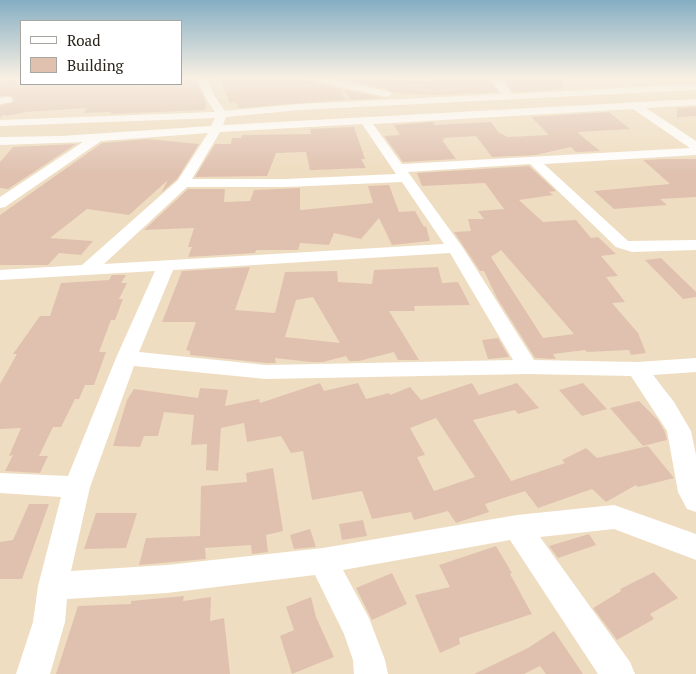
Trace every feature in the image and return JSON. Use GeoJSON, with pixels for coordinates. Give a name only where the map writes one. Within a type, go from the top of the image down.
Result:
{"type":"FeatureCollection","features":[{"type":"Feature","properties":{"kind":"street"},"geometry":{"type":"LineString","coordinates":[[219,109],[222,114]]}},
{"type":"Feature","properties":{"kind":"street"},"geometry":{"type":"LineString","coordinates":[[0,123],[287,109]]}},
{"type":"Feature","properties":{"kind":"street"},"geometry":{"type":"LineString","coordinates":[[0,141],[61,140],[216,129],[590,109]]}},
{"type":"Feature","properties":{"kind":"street"},"geometry":{"type":"LineString","coordinates":[[641,109],[696,146]]}},
{"type":"Feature","properties":{"kind":"street"},"geometry":{"type":"LineString","coordinates":[[88,268],[182,184],[216,129],[222,114]]}},
{"type":"Feature","properties":{"kind":"street"},"geometry":{"type":"LineString","coordinates":[[366,121],[455,248],[528,367]]}},
{"type":"Feature","properties":{"kind":"street"},"geometry":{"type":"LineString","coordinates":[[0,204],[99,136]]}},
{"type":"Feature","properties":{"kind":"street"},"geometry":{"type":"LineString","coordinates":[[182,184],[286,183],[534,161],[696,151]]}},
{"type":"Feature","properties":{"kind":"street"},"geometry":{"type":"LineString","coordinates":[[534,161],[622,244],[632,248],[696,245]]}},
{"type":"Feature","properties":{"kind":"street"},"geometry":{"type":"LineString","coordinates":[[0,275],[88,268],[455,248]]}},
{"type":"Feature","properties":{"kind":"street"},"geometry":{"type":"LineString","coordinates":[[33,674],[49,622],[53,586],[77,487],[126,358],[166,265]]}},
{"type":"Feature","properties":{"kind":"street"},"geometry":{"type":"LineString","coordinates":[[126,358],[246,371],[528,367],[637,369],[696,366]]}},
{"type":"Feature","properties":{"kind":"street"},"geometry":{"type":"LineString","coordinates":[[637,369],[666,408],[679,432],[691,492],[696,501]]}},
{"type":"Feature","properties":{"kind":"street"},"geometry":{"type":"LineString","coordinates":[[0,483],[77,487]]}},
{"type":"Feature","properties":{"kind":"street"},"geometry":{"type":"LineString","coordinates":[[53,586],[167,579],[323,561],[433,540],[517,527],[614,517],[696,547]]}},
{"type":"Feature","properties":{"kind":"street"},"geometry":{"type":"LineString","coordinates":[[517,527],[618,674]]}},
{"type":"Feature","properties":{"kind":"street"},"geometry":{"type":"LineString","coordinates":[[323,561],[358,629],[369,660],[371,674]]}},
{"type":"Feature","properties":{"kind":"building"},"geometry":{"type":"Polygon","coordinates":[[[0,109],[65,109],[26,112],[6,116],[4,114],[0,118],[0,109]]]}},
{"type":"Feature","properties":{"kind":"building"},"geometry":{"type":"Polygon","coordinates":[[[86,109],[205,109],[110,114],[112,112],[83,113],[86,109]]]}},
{"type":"Feature","properties":{"kind":"building"},"geometry":{"type":"Polygon","coordinates":[[[677,109],[696,109],[696,116],[677,117],[677,109]]]}},
{"type":"Feature","properties":{"kind":"building"},"geometry":{"type":"Polygon","coordinates":[[[609,112],[630,129],[577,132],[600,151],[576,152],[571,147],[535,155],[492,157],[476,136],[443,138],[445,140],[442,140],[456,159],[403,162],[384,136],[400,135],[394,125],[433,122],[435,125],[491,122],[499,133],[508,137],[549,135],[531,117],[609,112]]]}},
{"type":"Feature","properties":{"kind":"building"},"geometry":{"type":"Polygon","coordinates":[[[354,127],[365,159],[361,159],[366,168],[310,170],[306,152],[276,153],[267,176],[195,177],[215,144],[231,144],[232,138],[241,138],[242,135],[311,134],[310,129],[354,127]]]}},
{"type":"Feature","properties":{"kind":"building"},"geometry":{"type":"Polygon","coordinates":[[[148,139],[199,144],[177,179],[161,193],[168,180],[129,215],[87,209],[50,238],[93,241],[81,255],[59,253],[48,265],[0,265],[0,215],[102,143],[148,139]]]}},
{"type":"Feature","properties":{"kind":"building"},"geometry":{"type":"Polygon","coordinates":[[[76,144],[8,189],[0,188],[0,162],[13,147],[76,144]]]}},
{"type":"Feature","properties":{"kind":"building"},"geometry":{"type":"Polygon","coordinates":[[[696,159],[696,197],[660,199],[667,205],[614,209],[594,191],[670,184],[643,160],[696,159]]]}},
{"type":"Feature","properties":{"kind":"building"},"geometry":{"type":"Polygon","coordinates":[[[529,166],[556,191],[549,192],[553,195],[519,200],[543,222],[576,220],[591,238],[598,237],[616,254],[601,256],[618,276],[606,277],[625,302],[612,303],[638,333],[646,353],[631,355],[629,350],[587,352],[585,350],[553,354],[556,359],[535,358],[497,298],[484,271],[480,271],[454,232],[471,231],[468,219],[484,219],[478,211],[504,209],[485,183],[422,186],[417,173],[529,166]],[[501,250],[491,257],[543,338],[574,334],[501,250]]]}},
{"type":"Feature","properties":{"kind":"building"},"geometry":{"type":"Polygon","coordinates":[[[389,185],[399,212],[415,211],[424,227],[426,226],[430,241],[392,245],[379,218],[361,239],[334,233],[329,245],[300,243],[298,250],[256,250],[255,253],[188,257],[192,247],[188,247],[194,228],[144,230],[188,189],[225,189],[224,202],[250,201],[254,190],[300,188],[300,210],[373,203],[368,186],[389,185]]]}},
{"type":"Feature","properties":{"kind":"building"},"geometry":{"type":"Polygon","coordinates":[[[661,258],[696,292],[696,297],[683,299],[645,260],[661,258]]]}},
{"type":"Feature","properties":{"kind":"building"},"geometry":{"type":"Polygon","coordinates":[[[250,267],[235,310],[275,313],[285,272],[337,271],[338,282],[372,284],[374,270],[438,267],[442,283],[458,282],[470,305],[414,306],[415,311],[389,311],[419,360],[398,360],[394,352],[359,361],[349,361],[346,356],[323,362],[275,358],[276,363],[190,355],[190,351],[186,350],[196,322],[162,322],[182,271],[250,267]],[[313,297],[296,300],[285,337],[340,343],[313,297]]]}},
{"type":"Feature","properties":{"kind":"building"},"geometry":{"type":"Polygon","coordinates":[[[112,275],[126,275],[121,283],[127,283],[119,299],[123,299],[115,320],[111,320],[99,352],[106,352],[94,385],[85,385],[79,399],[75,399],[61,427],[53,427],[39,456],[48,456],[40,473],[5,471],[13,455],[9,456],[21,428],[0,429],[0,384],[17,354],[13,354],[40,316],[50,316],[61,283],[109,280],[112,275]]]}},
{"type":"Feature","properties":{"kind":"building"},"geometry":{"type":"Polygon","coordinates":[[[498,338],[509,357],[488,359],[482,340],[498,338]]]}},
{"type":"Feature","properties":{"kind":"building"},"geometry":{"type":"Polygon","coordinates":[[[320,383],[324,391],[358,383],[366,399],[389,393],[390,395],[410,387],[421,400],[472,383],[479,395],[517,383],[539,408],[518,414],[515,410],[473,420],[511,481],[565,463],[562,460],[586,448],[597,458],[648,446],[674,478],[638,487],[636,485],[606,502],[592,489],[538,508],[525,491],[485,504],[489,512],[456,523],[448,511],[414,520],[411,512],[372,519],[362,491],[312,500],[303,451],[291,453],[281,436],[247,442],[244,423],[221,428],[218,471],[206,470],[207,444],[191,445],[194,415],[164,412],[158,436],[144,436],[140,447],[113,446],[127,400],[134,389],[198,398],[200,388],[228,390],[225,406],[259,399],[260,403],[320,383]],[[436,418],[410,428],[425,455],[417,457],[434,491],[475,477],[436,418]]]}},
{"type":"Feature","properties":{"kind":"building"},"geometry":{"type":"Polygon","coordinates":[[[583,383],[607,409],[582,416],[559,390],[583,383]]]}},
{"type":"Feature","properties":{"kind":"building"},"geometry":{"type":"Polygon","coordinates":[[[639,401],[658,420],[667,440],[643,446],[610,408],[639,401]]]}},
{"type":"Feature","properties":{"kind":"building"},"geometry":{"type":"Polygon","coordinates":[[[273,468],[283,531],[266,535],[268,552],[252,554],[251,545],[205,548],[206,559],[139,565],[146,538],[200,536],[201,486],[247,482],[246,473],[273,468]]]}},
{"type":"Feature","properties":{"kind":"building"},"geometry":{"type":"Polygon","coordinates":[[[29,504],[49,504],[22,579],[0,579],[0,542],[13,540],[29,504]]]}},
{"type":"Feature","properties":{"kind":"building"},"geometry":{"type":"Polygon","coordinates":[[[96,513],[137,513],[126,548],[84,549],[96,513]]]}},
{"type":"Feature","properties":{"kind":"building"},"geometry":{"type":"Polygon","coordinates":[[[363,520],[367,536],[342,540],[339,524],[363,520]]]}},
{"type":"Feature","properties":{"kind":"building"},"geometry":{"type":"Polygon","coordinates":[[[310,529],[316,547],[294,549],[290,535],[310,529]]]}},
{"type":"Feature","properties":{"kind":"building"},"geometry":{"type":"Polygon","coordinates":[[[589,534],[596,545],[558,558],[549,546],[589,534]]]}},
{"type":"Feature","properties":{"kind":"building"},"geometry":{"type":"Polygon","coordinates":[[[496,546],[512,573],[510,574],[532,614],[459,638],[460,644],[440,653],[415,595],[450,587],[439,565],[496,546]]]}},
{"type":"Feature","properties":{"kind":"building"},"geometry":{"type":"Polygon","coordinates":[[[654,572],[678,598],[650,614],[654,619],[617,640],[593,608],[621,591],[620,589],[654,572]]]}},
{"type":"Feature","properties":{"kind":"building"},"geometry":{"type":"Polygon","coordinates":[[[392,573],[407,604],[372,620],[356,588],[392,573]]]}},
{"type":"Feature","properties":{"kind":"building"},"geometry":{"type":"Polygon","coordinates":[[[184,596],[183,601],[211,597],[210,621],[224,618],[230,674],[56,674],[78,606],[131,604],[131,601],[184,596]]]}},
{"type":"Feature","properties":{"kind":"building"},"geometry":{"type":"Polygon","coordinates":[[[311,597],[316,617],[334,657],[292,674],[280,636],[294,630],[286,607],[311,597]]]}},
{"type":"Feature","properties":{"kind":"building"},"geometry":{"type":"Polygon","coordinates":[[[554,631],[583,674],[546,674],[540,666],[524,674],[474,674],[528,648],[554,631]]]}}]}
